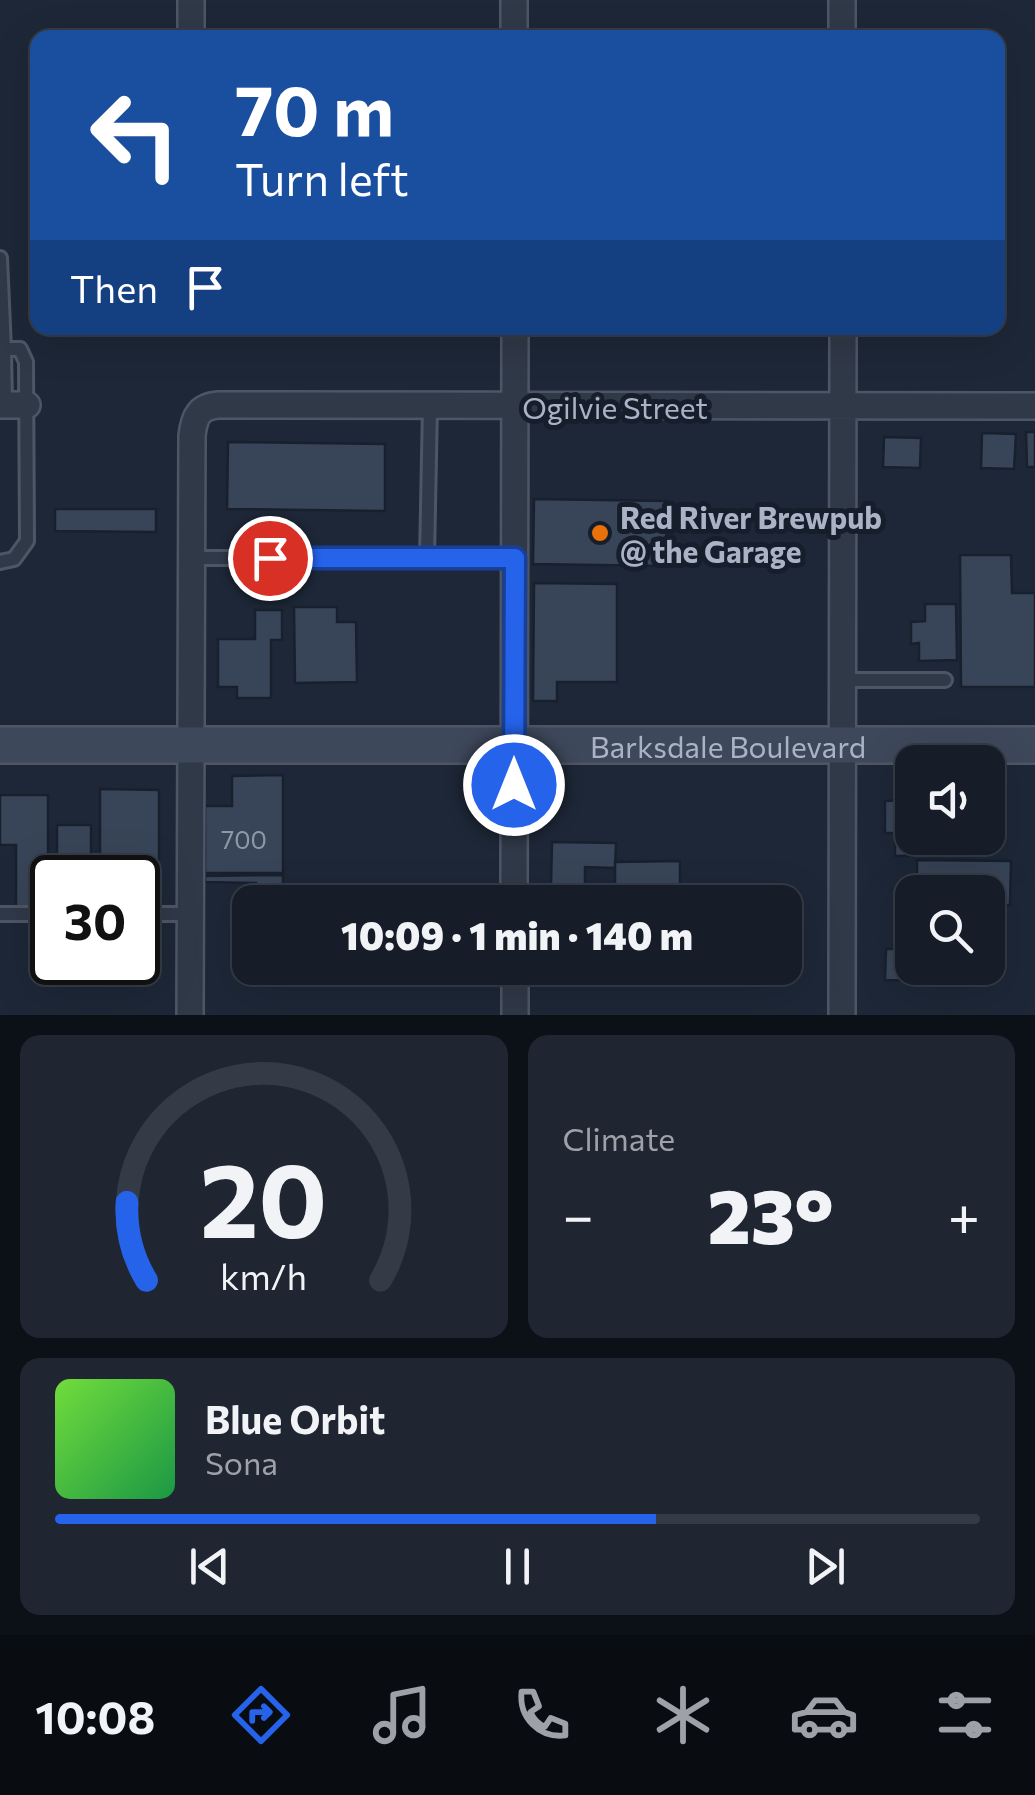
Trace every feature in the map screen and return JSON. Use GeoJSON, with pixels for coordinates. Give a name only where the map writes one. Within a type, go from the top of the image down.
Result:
{"type":"FeatureCollection","features":[{"type":"Feature","properties":{"kind":"main road","name":"Barksdale Boulevard"},"geometry":{"type":"LineString","coordinates":[[0,745],[1035,744]]}},
{"type":"Feature","properties":{"kind":"street"},"geometry":{"type":"LineString","coordinates":[[191,0],[191,30]]}},
{"type":"Feature","properties":{"kind":"street"},"geometry":{"type":"LineString","coordinates":[[514,0],[514,30]]}},
{"type":"Feature","properties":{"kind":"street"},"geometry":{"type":"LineString","coordinates":[[842,0],[842,30]]}},
{"type":"Feature","properties":{"kind":"street"},"geometry":{"type":"LineString","coordinates":[[514,885],[515,335]]}},
{"type":"Feature","properties":{"kind":"street"},"geometry":{"type":"LineString","coordinates":[[842,1015],[843,335]]}},
{"type":"Feature","properties":{"kind":"street","name":"Ogilvie Street"},"geometry":{"type":"LineString","coordinates":[[192,558],[192,436],[198,414],[210,406],[1035,406]]}},
{"type":"Feature","properties":{"kind":"street"},"geometry":{"type":"LineString","coordinates":[[190,1015],[192,558]]}},
{"type":"Feature","properties":{"kind":"street"},"geometry":{"type":"LineString","coordinates":[[515,985],[515,1015]]}},
{"type":"Feature","properties":{"kind":"lane"},"geometry":{"type":"LineString","coordinates":[[0,258],[2,349],[27,540],[14,559],[0,562]]}},
{"type":"Feature","properties":{"kind":"lane"},"geometry":{"type":"LineString","coordinates":[[2,349],[20,349],[26,362],[11,405]]}},
{"type":"Feature","properties":{"kind":"lane"},"geometry":{"type":"LineString","coordinates":[[427,558],[430,406]]}},
{"type":"Feature","properties":{"kind":"lane"},"geometry":{"type":"LineString","coordinates":[[192,558],[515,558]]}},
{"type":"Feature","properties":{"kind":"lane"},"geometry":{"type":"LineString","coordinates":[[844,680],[946,680]]}},
{"type":"Feature","properties":{"kind":"lane"},"geometry":{"type":"LineString","coordinates":[[0,914],[30,914]]}},
{"type":"Feature","properties":{"kind":"lane"},"geometry":{"type":"LineString","coordinates":[[160,914],[190,914]]}},
{"type":"Feature","properties":{"kind":"building"},"geometry":{"type":"Polygon","coordinates":[[[1026,432],[1035,432],[1035,467],[1027,467],[1026,432]]]}},
{"type":"Feature","properties":{"kind":"building"},"geometry":{"type":"Polygon","coordinates":[[[982,433],[1016,434],[1014,469],[981,468],[982,433]]]}},
{"type":"Feature","properties":{"kind":"building"},"geometry":{"type":"Polygon","coordinates":[[[884,437],[921,438],[920,468],[883,467],[884,437]]]}},
{"type":"Feature","properties":{"kind":"building"},"geometry":{"type":"Polygon","coordinates":[[[228,442],[385,444],[385,511],[227,509],[228,442]]]}},
{"type":"Feature","properties":{"kind":"building","name":"Red River Brewpub @ the Garage"},"geometry":{"type":"Polygon","coordinates":[[[534,499],[667,501],[666,566],[533,564],[534,499]]]}},
{"type":"Feature","properties":{"kind":"building"},"geometry":{"type":"Polygon","coordinates":[[[55,509],[156,509],[156,532],[55,531],[55,509]]]}},
{"type":"Feature","properties":{"kind":"building"},"geometry":{"type":"Polygon","coordinates":[[[960,555],[1011,555],[1012,593],[1035,593],[1035,687],[961,687],[960,555]]]}},
{"type":"Feature","properties":{"kind":"building"},"geometry":{"type":"Polygon","coordinates":[[[534,583],[617,584],[617,682],[557,682],[557,701],[533,701],[534,583]]]}},
{"type":"Feature","properties":{"kind":"building"},"geometry":{"type":"Polygon","coordinates":[[[925,604],[956,604],[957,660],[919,661],[919,643],[911,644],[911,622],[925,621],[925,604]]]}},
{"type":"Feature","properties":{"kind":"building"},"geometry":{"type":"Polygon","coordinates":[[[294,607],[337,607],[337,622],[356,622],[357,682],[295,683],[294,607]]]}},
{"type":"Feature","properties":{"kind":"building"},"geometry":{"type":"Polygon","coordinates":[[[255,610],[282,610],[282,640],[271,640],[271,698],[237,698],[237,687],[218,687],[218,639],[255,639],[255,610]]]}},
{"type":"Feature","properties":{"kind":"building"},"geometry":{"type":"Polygon","coordinates":[[[283,775],[283,873],[205,873],[205,806],[232,806],[232,776],[283,775]]]}},
{"type":"Feature","properties":{"kind":"building"},"geometry":{"type":"Polygon","coordinates":[[[100,789],[159,790],[159,855],[100,855],[100,789]]]}},
{"type":"Feature","properties":{"kind":"building"},"geometry":{"type":"Polygon","coordinates":[[[0,795],[48,795],[48,855],[30,855],[30,907],[16,907],[16,845],[0,845],[0,795]]]}},
{"type":"Feature","properties":{"kind":"building"},"geometry":{"type":"Polygon","coordinates":[[[885,801],[895,801],[895,833],[885,833],[885,801]]]}},
{"type":"Feature","properties":{"kind":"building"},"geometry":{"type":"Polygon","coordinates":[[[57,825],[91,825],[91,855],[57,855],[57,825]]]}},
{"type":"Feature","properties":{"kind":"building"},"geometry":{"type":"Polygon","coordinates":[[[552,842],[616,843],[615,868],[585,867],[585,885],[551,884],[552,842]]]}},
{"type":"Feature","properties":{"kind":"building"},"geometry":{"type":"Polygon","coordinates":[[[917,860],[1011,861],[1010,905],[1005,905],[1005,875],[917,875],[917,860]]]}},
{"type":"Feature","properties":{"kind":"building"},"geometry":{"type":"Polygon","coordinates":[[[680,861],[680,885],[615,885],[615,862],[680,861]]]}},
{"type":"Feature","properties":{"kind":"building"},"geometry":{"type":"Polygon","coordinates":[[[283,875],[283,885],[205,882],[205,876],[283,875]]]}},
{"type":"Feature","properties":{"kind":"building"},"geometry":{"type":"Polygon","coordinates":[[[886,949],[895,949],[895,980],[885,980],[886,949]]]}},
{"type":"Feature","properties":{"kind":"place","name":"Red River Brewpub @ the Garage"},"geometry":{"type":"Point","coordinates":[600,533]}},
{"type":"Feature","properties":{"kind":"route"},"geometry":{"type":"LineString","coordinates":[[270,558],[515,558],[514,785]]}}]}
